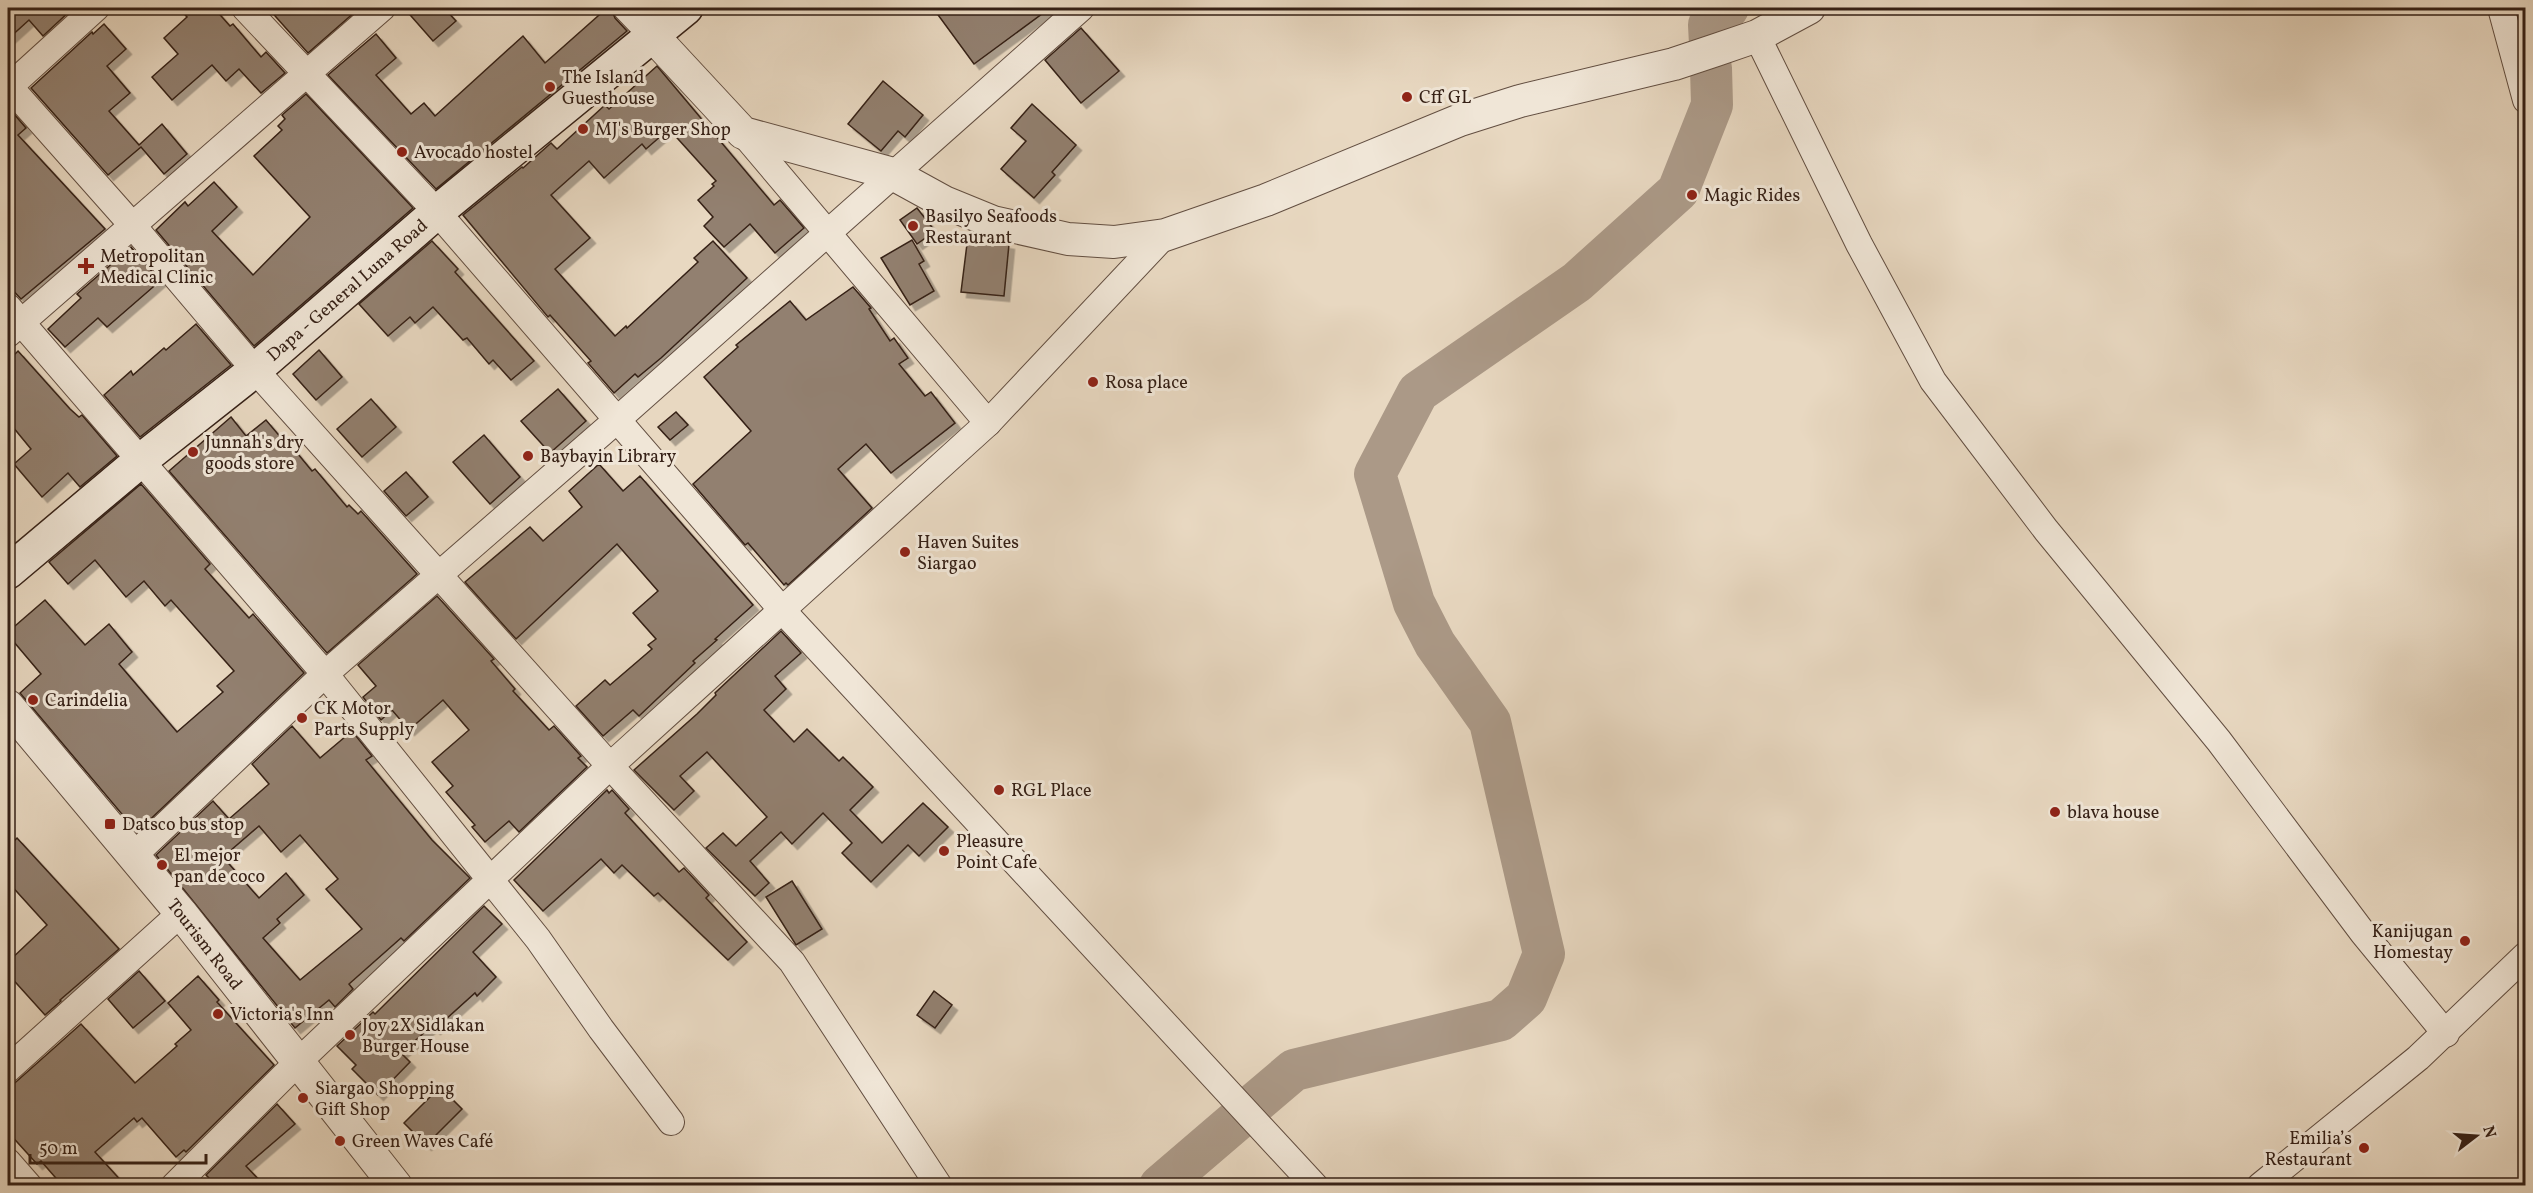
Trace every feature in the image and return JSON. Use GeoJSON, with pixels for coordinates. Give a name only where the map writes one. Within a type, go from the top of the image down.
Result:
{"type":"FeatureCollection","features":[{"type":"Feature","properties":{"kind":"main road","name":"Dapa - General Luna Road"},"geometry":{"type":"LineString","coordinates":[[8,572],[140,461],[255,370],[437,212],[686,8]]}},
{"type":"Feature","properties":{"kind":"street"},"geometry":{"type":"LineString","coordinates":[[96,8],[8,86],[133,226],[255,370],[439,576],[610,766],[792,962],[939,1185]]}},
{"type":"Feature","properties":{"kind":"street"},"geometry":{"type":"LineString","coordinates":[[245,8],[437,212],[782,610],[1315,1185]]}},
{"type":"Feature","properties":{"kind":"street"},"geometry":{"type":"LineString","coordinates":[[382,8],[133,226],[12,321],[140,461],[325,674],[492,879],[671,1122]]}},
{"type":"Feature","properties":{"kind":"street"},"geometry":{"type":"LineString","coordinates":[[626,8],[743,133],[988,423]]}},
{"type":"Feature","properties":{"kind":"street"},"geometry":{"type":"LineString","coordinates":[[133,856],[325,674],[618,419],[1081,8]]}},
{"type":"Feature","properties":{"kind":"street"},"geometry":{"type":"LineString","coordinates":[[743,133],[893,174],[944,202],[993,222],[1068,239],[1114,242],[1165,235],[1266,200],[1460,120],[1520,101],[1674,63],[1757,36],[1809,8]]}},
{"type":"Feature","properties":{"kind":"street"},"geometry":{"type":"LineString","coordinates":[[2501,8],[2526,100]]}},
{"type":"Feature","properties":{"kind":"street"},"geometry":{"type":"LineString","coordinates":[[1757,36],[1860,244],[1933,381],[2046,530],[2219,741],[2363,933],[2446,1034]]}},
{"type":"Feature","properties":{"kind":"street"},"geometry":{"type":"LineString","coordinates":[[174,1185],[298,1062],[610,766],[988,423],[1165,235]]}},
{"type":"Feature","properties":{"kind":"street","name":"Tourism Road"},"geometry":{"type":"LineString","coordinates":[[8,706],[181,913],[396,1185]]}},
{"type":"Feature","properties":{"kind":"street"},"geometry":{"type":"LineString","coordinates":[[8,1069],[181,913]]}},
{"type":"Feature","properties":{"kind":"street"},"geometry":{"type":"LineString","coordinates":[[2260,1185],[2446,1034],[2526,955]]}},
{"type":"Feature","properties":{"kind":"street"},"geometry":{"type":"LineString","coordinates":[[8,1162],[28,1185]]}},
{"type":"Feature","properties":{"kind":"building"},"geometry":{"type":"Polygon","coordinates":[[[8,8],[72,9],[43,36],[29,20],[8,39],[8,8]]]}},
{"type":"Feature","properties":{"kind":"building"},"geometry":{"type":"Polygon","coordinates":[[[179,8],[214,8],[230,26],[233,24],[261,57],[266,52],[285,73],[261,93],[239,69],[226,81],[212,65],[172,100],[152,77],[178,54],[164,38],[187,17],[179,8]]]}},
{"type":"Feature","properties":{"kind":"building"},"geometry":{"type":"Polygon","coordinates":[[[268,8],[353,8],[356,11],[308,53],[268,8]]]}},
{"type":"Feature","properties":{"kind":"building"},"geometry":{"type":"Polygon","coordinates":[[[404,8],[444,8],[456,21],[433,41],[404,8]]]}},
{"type":"Feature","properties":{"kind":"building"},"geometry":{"type":"Polygon","coordinates":[[[607,8],[611,8],[615,18],[627,31],[436,189],[328,75],[376,34],[396,58],[376,75],[411,114],[424,103],[435,116],[523,36],[545,63],[607,8]]]}},
{"type":"Feature","properties":{"kind":"building"},"geometry":{"type":"Polygon","coordinates":[[[933,8],[1050,8],[974,64],[933,8]]]}},
{"type":"Feature","properties":{"kind":"building"},"geometry":{"type":"Polygon","coordinates":[[[104,24],[126,49],[107,66],[130,93],[109,111],[139,145],[162,124],[187,154],[164,174],[141,147],[108,175],[31,88],[92,32],[93,34],[104,24]]]}},
{"type":"Feature","properties":{"kind":"building"},"geometry":{"type":"Polygon","coordinates":[[[1081,28],[1119,71],[1081,103],[1045,60],[1081,28]]]}},
{"type":"Feature","properties":{"kind":"building"},"geometry":{"type":"Polygon","coordinates":[[[657,66],[774,205],[780,200],[804,228],[775,253],[750,224],[724,247],[704,226],[713,217],[698,200],[714,186],[712,184],[716,181],[669,129],[646,149],[642,144],[604,178],[589,161],[551,195],[590,238],[555,269],[615,336],[626,326],[627,328],[698,262],[694,258],[713,241],[747,278],[661,358],[638,377],[635,374],[614,393],[588,363],[591,361],[550,315],[548,317],[463,215],[551,143],[557,149],[605,105],[609,109],[657,66]]]}},
{"type":"Feature","properties":{"kind":"building"},"geometry":{"type":"Polygon","coordinates":[[[883,81],[923,115],[905,137],[898,131],[881,151],[848,124],[883,81]]]}},
{"type":"Feature","properties":{"kind":"building"},"geometry":{"type":"Polygon","coordinates":[[[306,94],[413,208],[254,346],[156,230],[185,202],[188,206],[214,182],[237,207],[212,231],[253,275],[310,217],[254,156],[282,130],[278,126],[285,119],[282,115],[306,94]]]}},
{"type":"Feature","properties":{"kind":"building"},"geometry":{"type":"Polygon","coordinates":[[[1032,104],[1076,145],[1052,172],[1055,175],[1034,198],[1001,169],[1026,141],[1011,128],[1032,104]]]}},
{"type":"Feature","properties":{"kind":"building"},"geometry":{"type":"Polygon","coordinates":[[[8,107],[26,128],[18,135],[105,229],[21,299],[8,285],[8,107]]]}},
{"type":"Feature","properties":{"kind":"building"},"geometry":{"type":"Polygon","coordinates":[[[917,208],[935,231],[917,244],[900,220],[917,208]]]}},
{"type":"Feature","properties":{"kind":"building"},"geometry":{"type":"Polygon","coordinates":[[[968,236],[1009,244],[1004,296],[961,292],[968,236]]]}},
{"type":"Feature","properties":{"kind":"building"},"geometry":{"type":"Polygon","coordinates":[[[912,240],[924,261],[919,264],[934,291],[910,305],[881,258],[912,240]]]}},
{"type":"Feature","properties":{"kind":"building"},"geometry":{"type":"Polygon","coordinates":[[[432,241],[458,269],[455,272],[534,361],[511,380],[493,360],[489,364],[467,338],[463,340],[433,307],[415,323],[410,317],[388,336],[359,304],[432,241]]]}},
{"type":"Feature","properties":{"kind":"building"},"geometry":{"type":"Polygon","coordinates":[[[131,247],[160,281],[107,327],[98,318],[65,347],[48,329],[81,298],[77,294],[131,247]]]}},
{"type":"Feature","properties":{"kind":"building"},"geometry":{"type":"Polygon","coordinates":[[[853,287],[871,308],[869,309],[890,341],[894,338],[908,358],[899,364],[925,396],[931,392],[955,423],[891,473],[866,444],[838,469],[872,508],[788,585],[786,583],[784,585],[748,543],[745,545],[693,484],[751,431],[704,377],[738,347],[736,345],[790,301],[806,320],[853,287]]]}},
{"type":"Feature","properties":{"kind":"building"},"geometry":{"type":"Polygon","coordinates":[[[196,324],[231,365],[140,437],[104,395],[131,371],[133,375],[196,324]]]}},
{"type":"Feature","properties":{"kind":"building"},"geometry":{"type":"Polygon","coordinates":[[[319,350],[342,377],[316,400],[293,374],[319,350]]]}},
{"type":"Feature","properties":{"kind":"building"},"geometry":{"type":"Polygon","coordinates":[[[18,351],[70,409],[79,417],[82,415],[117,456],[80,487],[68,473],[42,497],[14,464],[31,449],[8,421],[8,361],[18,351]]]}},
{"type":"Feature","properties":{"kind":"building"},"geometry":{"type":"Polygon","coordinates":[[[558,389],[586,421],[550,453],[521,421],[558,389]]]}},
{"type":"Feature","properties":{"kind":"building"},"geometry":{"type":"Polygon","coordinates":[[[371,399],[396,427],[362,457],[337,429],[371,399]]]}},
{"type":"Feature","properties":{"kind":"building"},"geometry":{"type":"Polygon","coordinates":[[[676,412],[688,425],[670,440],[658,427],[676,412]]]}},
{"type":"Feature","properties":{"kind":"building"},"geometry":{"type":"Polygon","coordinates":[[[231,417],[246,436],[266,420],[282,439],[284,437],[312,471],[315,469],[347,507],[349,505],[358,514],[361,511],[417,574],[327,653],[169,471],[231,417]]]}},
{"type":"Feature","properties":{"kind":"building"},"geometry":{"type":"Polygon","coordinates":[[[484,435],[520,477],[490,504],[453,462],[484,435]]]}},
{"type":"Feature","properties":{"kind":"building"},"geometry":{"type":"Polygon","coordinates":[[[599,464],[623,491],[640,476],[753,605],[715,639],[717,640],[693,661],[695,663],[639,716],[633,710],[603,736],[576,706],[605,680],[610,685],[652,649],[648,645],[656,639],[633,613],[658,591],[617,544],[516,639],[465,582],[530,527],[543,541],[582,507],[569,491],[599,464]]]}},
{"type":"Feature","properties":{"kind":"building"},"geometry":{"type":"Polygon","coordinates":[[[406,472],[428,497],[406,516],[384,491],[406,472]]]}},
{"type":"Feature","properties":{"kind":"building"},"geometry":{"type":"Polygon","coordinates":[[[141,484],[210,564],[205,569],[249,618],[253,614],[304,673],[137,832],[20,693],[41,674],[8,635],[8,632],[45,600],[85,645],[109,624],[132,652],[119,664],[177,732],[223,692],[217,686],[234,671],[171,600],[165,606],[144,581],[126,597],[95,560],[68,584],[49,562],[141,484]]]}},
{"type":"Feature","properties":{"kind":"building"},"geometry":{"type":"Polygon","coordinates":[[[437,596],[494,659],[491,661],[515,689],[513,691],[549,730],[554,726],[581,756],[578,758],[587,767],[519,832],[509,821],[485,842],[472,827],[475,825],[446,792],[453,786],[432,762],[469,730],[443,700],[409,730],[392,710],[381,720],[363,697],[376,686],[358,665],[437,596]]]}},
{"type":"Feature","properties":{"kind":"building"},"geometry":{"type":"Polygon","coordinates":[[[781,631],[801,653],[775,676],[786,689],[764,710],[794,742],[807,729],[839,761],[843,757],[873,787],[850,810],[882,843],[923,803],[948,827],[919,856],[908,845],[871,882],[842,853],[852,843],[823,813],[792,844],[781,832],[750,861],[769,883],[755,896],[706,848],[723,833],[736,846],[767,817],[707,752],[680,776],[694,791],[674,810],[634,770],[697,714],[716,695],[715,693],[781,631]]]}},
{"type":"Feature","properties":{"kind":"building"},"geometry":{"type":"Polygon","coordinates":[[[292,726],[320,758],[352,731],[372,756],[366,760],[432,840],[470,878],[404,941],[401,938],[349,984],[353,989],[335,1007],[329,1000],[295,1028],[156,855],[213,801],[229,819],[269,784],[252,764],[292,726]],[[259,826],[223,857],[259,898],[286,873],[304,895],[277,919],[280,923],[263,938],[300,980],[362,929],[326,889],[338,879],[300,835],[281,852],[259,826]]]}},
{"type":"Feature","properties":{"kind":"building"},"geometry":{"type":"Polygon","coordinates":[[[607,790],[609,793],[612,790],[629,809],[625,813],[679,872],[684,868],[709,895],[706,898],[747,942],[728,960],[658,893],[654,896],[622,865],[614,873],[601,859],[543,911],[514,880],[607,790]]]}},
{"type":"Feature","properties":{"kind":"building"},"geometry":{"type":"Polygon","coordinates":[[[17,838],[119,949],[45,1015],[8,974],[8,962],[47,925],[8,882],[8,847],[17,838]]]}},
{"type":"Feature","properties":{"kind":"building"},"geometry":{"type":"Polygon","coordinates":[[[792,881],[822,929],[796,945],[766,897],[792,881]]]}},
{"type":"Feature","properties":{"kind":"building"},"geometry":{"type":"Polygon","coordinates":[[[484,906],[502,924],[473,952],[496,977],[477,996],[475,993],[435,1029],[432,1026],[401,1053],[410,1062],[378,1095],[352,1069],[356,1065],[337,1046],[373,1012],[375,1014],[484,906]]]}},
{"type":"Feature","properties":{"kind":"building"},"geometry":{"type":"Polygon","coordinates":[[[139,971],[165,1001],[133,1028],[108,999],[139,971]]]}},
{"type":"Feature","properties":{"kind":"building"},"geometry":{"type":"Polygon","coordinates":[[[198,976],[219,1000],[217,1002],[274,1065],[186,1152],[184,1150],[176,1157],[142,1118],[137,1122],[134,1118],[95,1152],[125,1185],[62,1185],[41,1161],[37,1164],[8,1132],[8,1089],[81,1024],[135,1083],[177,1046],[175,1044],[191,1030],[168,1003],[198,976]]]}},
{"type":"Feature","properties":{"kind":"building"},"geometry":{"type":"Polygon","coordinates":[[[934,991],[952,1005],[935,1028],[917,1015],[934,991]]]}},
{"type":"Feature","properties":{"kind":"building"},"geometry":{"type":"Polygon","coordinates":[[[440,1087],[462,1109],[426,1145],[404,1123],[440,1087]]]}},
{"type":"Feature","properties":{"kind":"building"},"geometry":{"type":"Polygon","coordinates":[[[277,1104],[295,1124],[246,1166],[264,1185],[216,1185],[206,1175],[277,1104]]]}},
{"type":"Feature","properties":{"kind":"waterway"},"geometry":{"type":"LineString","coordinates":[[1710,44],[1709,25],[1728,8]]}},
{"type":"Feature","properties":{"kind":"waterway"},"geometry":{"type":"LineString","coordinates":[[1254,1104],[1294,1070],[1501,1020],[1526,998],[1544,954],[1490,722],[1435,644],[1414,603],[1375,474],[1418,392],[1577,282],[1678,191],[1712,105],[1711,68]]}},
{"type":"Feature","properties":{"kind":"waterway"},"geometry":{"type":"LineString","coordinates":[[1160,1186],[1237,1120]]}},
{"type":"Feature","properties":{"kind":"place","name":"The Island Guesthouse"},"geometry":{"type":"Point","coordinates":[550,87]}},
{"type":"Feature","properties":{"kind":"place","name":"Cff GL"},"geometry":{"type":"Point","coordinates":[1407,97]}},
{"type":"Feature","properties":{"kind":"place","name":"MJ's Burger Shop"},"geometry":{"type":"Point","coordinates":[583,129]}},
{"type":"Feature","properties":{"kind":"place","name":"Avocado hostel"},"geometry":{"type":"Point","coordinates":[402,152]}},
{"type":"Feature","properties":{"kind":"place","name":"Magic Rides"},"geometry":{"type":"Point","coordinates":[1692,195]}},
{"type":"Feature","properties":{"kind":"place","name":"Basilyo Seafoods Restaurant"},"geometry":{"type":"Point","coordinates":[913,226]}},
{"type":"Feature","properties":{"kind":"place","name":"Metropolitan Medical Clinic"},"geometry":{"type":"Point","coordinates":[86,266]}},
{"type":"Feature","properties":{"kind":"place","name":"Rosa place"},"geometry":{"type":"Point","coordinates":[1093,382]}},
{"type":"Feature","properties":{"kind":"place","name":"Junnah's dry goods store"},"geometry":{"type":"Point","coordinates":[193,452]}},
{"type":"Feature","properties":{"kind":"place","name":"Baybayin Library"},"geometry":{"type":"Point","coordinates":[528,456]}},
{"type":"Feature","properties":{"kind":"place","name":"Haven Suites Siargao"},"geometry":{"type":"Point","coordinates":[905,552]}},
{"type":"Feature","properties":{"kind":"place","name":"Carindelia"},"geometry":{"type":"Point","coordinates":[33,700]}},
{"type":"Feature","properties":{"kind":"place","name":"CK Motor Parts Supply"},"geometry":{"type":"Point","coordinates":[302,718]}},
{"type":"Feature","properties":{"kind":"place","name":"RGL Place"},"geometry":{"type":"Point","coordinates":[999,790]}},
{"type":"Feature","properties":{"kind":"place","name":"blava house"},"geometry":{"type":"Point","coordinates":[2055,812]}},
{"type":"Feature","properties":{"kind":"place","name":"Datsco bus stop"},"geometry":{"type":"Point","coordinates":[110,824]}},
{"type":"Feature","properties":{"kind":"place","name":"Pleasure Point Cafe"},"geometry":{"type":"Point","coordinates":[944,851]}},
{"type":"Feature","properties":{"kind":"place","name":"El mejor pan de coco"},"geometry":{"type":"Point","coordinates":[162,865]}},
{"type":"Feature","properties":{"kind":"place","name":"Kanijugan Homestay"},"geometry":{"type":"Point","coordinates":[2465,941]}},
{"type":"Feature","properties":{"kind":"place","name":"Victoria's Inn"},"geometry":{"type":"Point","coordinates":[218,1014]}},
{"type":"Feature","properties":{"kind":"place","name":"Joy 2X Sidlakan Burger House"},"geometry":{"type":"Point","coordinates":[350,1035]}},
{"type":"Feature","properties":{"kind":"place","name":"Siargao Shopping Gift Shop"},"geometry":{"type":"Point","coordinates":[303,1098]}},
{"type":"Feature","properties":{"kind":"place","name":"Green Waves Café"},"geometry":{"type":"Point","coordinates":[340,1141]}},
{"type":"Feature","properties":{"kind":"place","name":"Emilia’s Restaurant"},"geometry":{"type":"Point","coordinates":[2364,1148]}}]}
